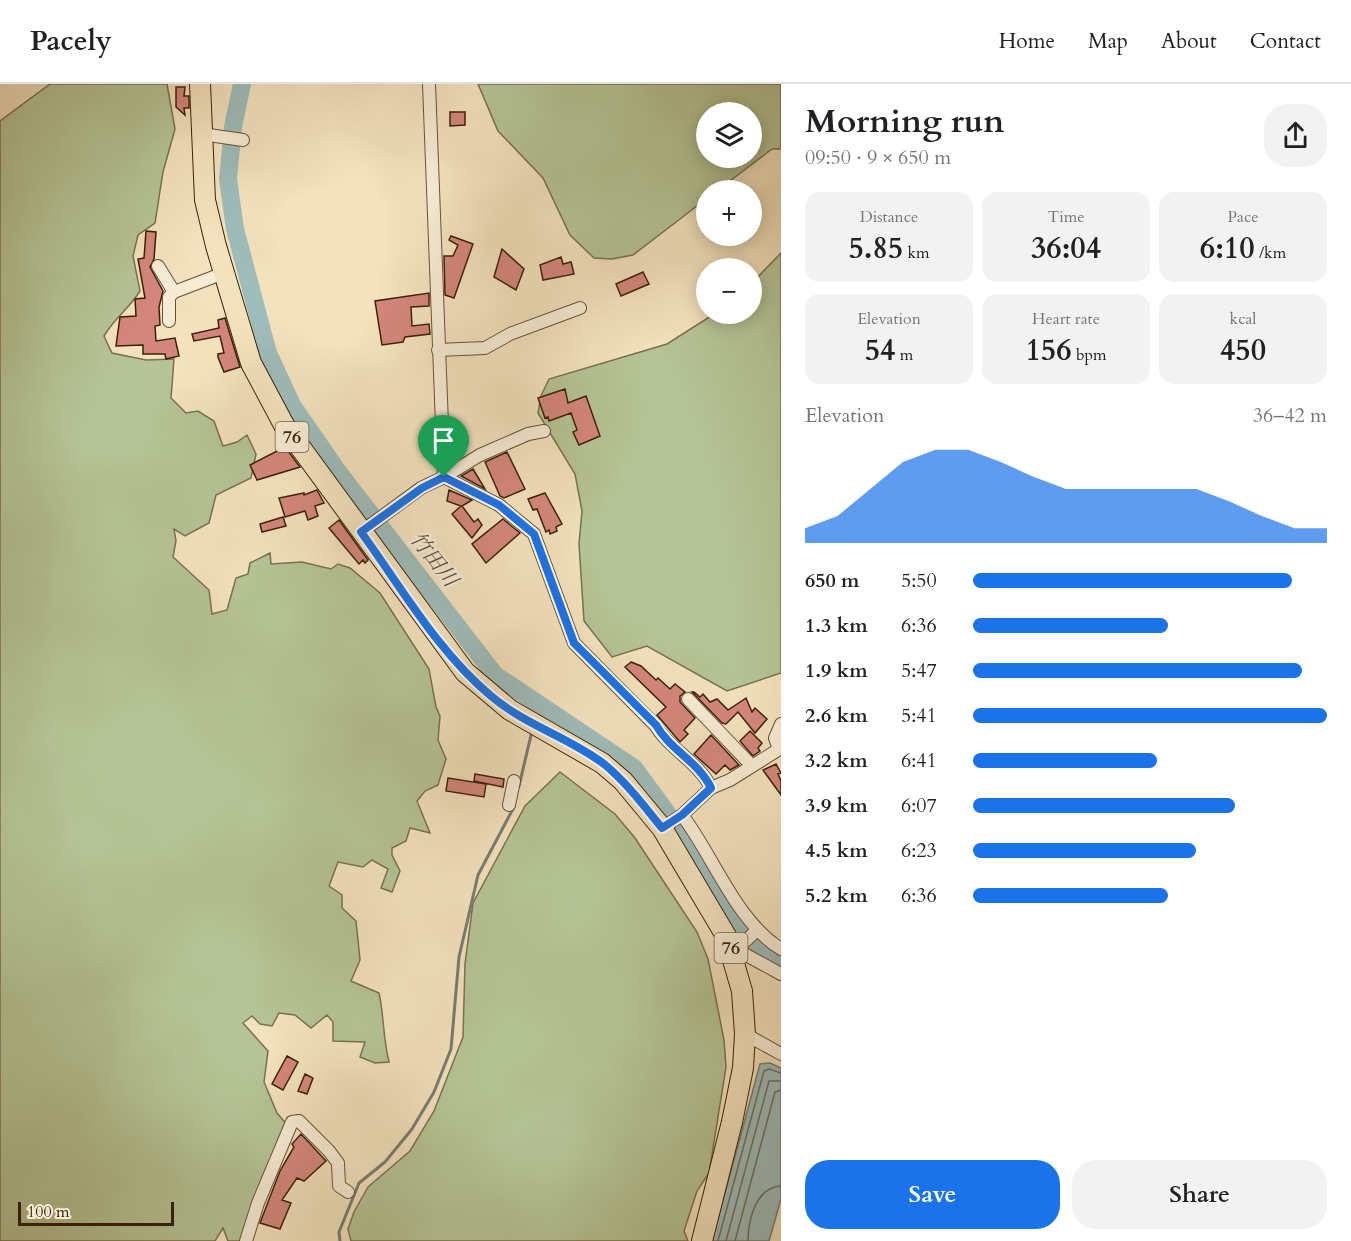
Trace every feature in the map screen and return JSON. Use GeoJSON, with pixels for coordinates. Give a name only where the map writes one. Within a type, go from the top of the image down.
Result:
{"type":"FeatureCollection","features":[{"type":"Feature","properties":{"kind":"main road","name":"76"},"geometry":{"type":"LineString","coordinates":[[200,84],[209,135],[206,200],[224,273],[261,387],[284,425],[364,530],[465,672],[491,697],[532,724],[602,763],[673,821],[726,936],[738,949],[745,1034],[738,1090],[702,1241]]}},
{"type":"Feature","properties":{"kind":"street"},"geometry":{"type":"LineString","coordinates":[[429,84],[444,477]]}},
{"type":"Feature","properties":{"kind":"street"},"geometry":{"type":"LineString","coordinates":[[209,135],[241,139]]}},
{"type":"Feature","properties":{"kind":"street"},"geometry":{"type":"LineString","coordinates":[[158,266],[174,292]]}},
{"type":"Feature","properties":{"kind":"street"},"geometry":{"type":"LineString","coordinates":[[169,321],[169,297],[174,292],[224,273]]}},
{"type":"Feature","properties":{"kind":"street"},"geometry":{"type":"LineString","coordinates":[[438,350],[485,348],[510,334],[580,308]]}},
{"type":"Feature","properties":{"kind":"street"},"geometry":{"type":"LineString","coordinates":[[364,530],[389,511],[444,477],[453,474],[480,455],[528,434],[543,431]]}},
{"type":"Feature","properties":{"kind":"street"},"geometry":{"type":"LineString","coordinates":[[444,477],[499,505],[534,534],[574,643],[656,725],[666,740],[705,776],[711,788]]}},
{"type":"Feature","properties":{"kind":"street"},"geometry":{"type":"LineString","coordinates":[[688,699],[752,766]]}},
{"type":"Feature","properties":{"kind":"street"},"geometry":{"type":"LineString","coordinates":[[781,724],[775,738],[780,748],[711,788],[673,821],[700,839],[756,931],[781,949]]}},
{"type":"Feature","properties":{"kind":"street"},"geometry":{"type":"LineString","coordinates":[[509,805],[514,781]]}},
{"type":"Feature","properties":{"kind":"street"},"geometry":{"type":"LineString","coordinates":[[756,931],[738,949],[781,974]]}},
{"type":"Feature","properties":{"kind":"street"},"geometry":{"type":"LineString","coordinates":[[745,1034],[781,1054]]}},
{"type":"Feature","properties":{"kind":"street"},"geometry":{"type":"LineString","coordinates":[[246,1241],[258,1203],[292,1122],[299,1121],[329,1151],[338,1163],[339,1186],[348,1192]]}},
{"type":"Feature","properties":{"kind":"green space"},"geometry":{"type":"Polygon","coordinates":[[[50,84],[167,84],[175,129],[163,172],[155,223],[138,235],[133,256],[140,291],[104,336],[112,353],[146,360],[174,359],[171,398],[186,413],[198,411],[214,421],[223,446],[237,442],[247,435],[256,454],[251,478],[216,495],[209,523],[185,536],[174,529],[176,541],[173,557],[209,590],[212,614],[227,610],[236,578],[248,574],[250,563],[270,553],[271,564],[302,562],[331,569],[338,564],[350,568],[380,593],[429,669],[436,707],[440,716],[438,740],[446,759],[438,785],[425,791],[417,801],[430,833],[410,828],[406,841],[392,848],[392,855],[400,871],[392,892],[381,888],[388,869],[372,860],[363,867],[338,862],[329,886],[342,895],[342,908],[356,921],[360,960],[351,981],[379,993],[389,1062],[375,1063],[360,1057],[365,1042],[333,1041],[333,1022],[327,1015],[311,1028],[295,1015],[279,1013],[272,1026],[260,1024],[252,1016],[243,1023],[268,1051],[264,1082],[277,1113],[288,1126],[242,1241],[228,1241],[223,1228],[215,1241],[0,1241],[0,121],[50,84]]]}},
{"type":"Feature","properties":{"kind":"green space"},"geometry":{"type":"Polygon","coordinates":[[[478,84],[781,84],[781,149],[772,149],[762,157],[762,102],[696,102],[696,168],[747,168],[731,180],[696,180],[696,207],[633,255],[612,259],[594,258],[570,235],[543,178],[498,131],[478,84]]]}},
{"type":"Feature","properties":{"kind":"green space"},"geometry":{"type":"Polygon","coordinates":[[[781,253],[781,673],[727,691],[647,646],[612,657],[584,621],[579,544],[582,511],[575,474],[538,413],[541,396],[549,379],[667,344],[698,324],[762,324],[762,273],[781,253]]]}},
{"type":"Feature","properties":{"kind":"green space"},"geometry":{"type":"Polygon","coordinates":[[[560,772],[615,814],[635,838],[697,932],[708,959],[724,1040],[726,1067],[709,1173],[697,1191],[684,1231],[688,1241],[351,1241],[348,1229],[354,1212],[368,1187],[410,1151],[434,1111],[463,1037],[465,964],[473,903],[525,806],[560,772]]]}},
{"type":"Feature","properties":{"kind":"water"},"geometry":{"type":"Polygon","coordinates":[[[770,1063],[781,1068],[781,1199],[769,1241],[712,1241],[760,1064],[770,1063]]]}},
{"type":"Feature","properties":{"kind":"building"},"geometry":{"type":"Polygon","coordinates":[[[176,87],[185,87],[184,96],[189,96],[189,108],[184,108],[185,115],[176,107],[176,87]]]}},
{"type":"Feature","properties":{"kind":"building"},"geometry":{"type":"Polygon","coordinates":[[[450,112],[465,112],[465,125],[450,126],[450,112]]]}},
{"type":"Feature","properties":{"kind":"building"},"geometry":{"type":"Polygon","coordinates":[[[146,231],[156,232],[154,259],[150,267],[163,291],[159,307],[160,325],[155,326],[156,341],[175,338],[179,356],[166,359],[165,354],[143,354],[143,345],[116,346],[120,317],[136,316],[135,299],[145,298],[138,259],[144,258],[146,231]]]}},
{"type":"Feature","properties":{"kind":"building"},"geometry":{"type":"Polygon","coordinates":[[[451,236],[473,244],[454,298],[445,295],[444,256],[453,256],[458,245],[449,240],[451,236]]]}},
{"type":"Feature","properties":{"kind":"building"},"geometry":{"type":"Polygon","coordinates":[[[502,249],[524,269],[516,290],[494,277],[502,249]]]}},
{"type":"Feature","properties":{"kind":"building"},"geometry":{"type":"Polygon","coordinates":[[[561,257],[563,264],[571,262],[574,274],[543,280],[540,265],[561,257]]]}},
{"type":"Feature","properties":{"kind":"building"},"geometry":{"type":"Polygon","coordinates":[[[643,272],[649,284],[621,296],[616,284],[643,272]]]}},
{"type":"Feature","properties":{"kind":"building"},"geometry":{"type":"Polygon","coordinates":[[[429,293],[429,306],[411,307],[412,326],[429,324],[430,334],[405,337],[403,342],[382,345],[375,301],[429,293]]]}},
{"type":"Feature","properties":{"kind":"building"},"geometry":{"type":"Polygon","coordinates":[[[225,318],[240,367],[224,372],[218,357],[218,354],[224,353],[220,336],[194,341],[192,334],[219,328],[218,320],[225,318]]]}},
{"type":"Feature","properties":{"kind":"building"},"geometry":{"type":"Polygon","coordinates":[[[565,389],[568,403],[586,396],[600,436],[579,445],[573,432],[577,430],[571,413],[549,421],[548,417],[545,418],[538,398],[565,389]]]}},
{"type":"Feature","properties":{"kind":"building"},"geometry":{"type":"Polygon","coordinates":[[[285,447],[300,467],[257,480],[250,465],[285,447]]]}},
{"type":"Feature","properties":{"kind":"building"},"geometry":{"type":"Polygon","coordinates":[[[507,452],[525,489],[504,498],[500,496],[485,462],[507,452]]]}},
{"type":"Feature","properties":{"kind":"building"},"geometry":{"type":"Polygon","coordinates":[[[473,469],[485,489],[461,476],[473,469]]]}},
{"type":"Feature","properties":{"kind":"building"},"geometry":{"type":"Polygon","coordinates":[[[317,490],[324,503],[315,506],[318,516],[308,520],[305,511],[285,517],[279,498],[304,493],[304,495],[317,490]]]}},
{"type":"Feature","properties":{"kind":"building"},"geometry":{"type":"Polygon","coordinates":[[[449,490],[472,500],[462,506],[474,522],[478,519],[482,525],[472,538],[452,514],[461,506],[447,501],[449,490]]]}},
{"type":"Feature","properties":{"kind":"building"},"geometry":{"type":"Polygon","coordinates":[[[545,493],[562,524],[556,527],[557,531],[550,534],[549,530],[546,532],[537,509],[533,510],[528,499],[545,493]]]}},
{"type":"Feature","properties":{"kind":"building"},"geometry":{"type":"Polygon","coordinates":[[[283,517],[286,526],[262,532],[260,524],[283,517]]]}},
{"type":"Feature","properties":{"kind":"building"},"geometry":{"type":"Polygon","coordinates":[[[503,519],[520,533],[486,563],[472,544],[503,519]]]}},
{"type":"Feature","properties":{"kind":"building"},"geometry":{"type":"Polygon","coordinates":[[[339,520],[368,560],[365,563],[363,560],[359,564],[329,528],[339,520]]]}},
{"type":"Feature","properties":{"kind":"building"},"geometry":{"type":"Polygon","coordinates":[[[631,662],[641,666],[670,689],[675,684],[685,692],[680,696],[680,702],[695,718],[684,730],[688,734],[680,742],[657,715],[666,707],[625,667],[631,662]]]}},
{"type":"Feature","properties":{"kind":"building"},"geometry":{"type":"Polygon","coordinates":[[[692,692],[700,697],[703,694],[710,702],[717,699],[728,710],[746,698],[752,712],[755,708],[767,719],[755,733],[738,712],[726,724],[722,723],[692,692]]]}},
{"type":"Feature","properties":{"kind":"building"},"geometry":{"type":"Polygon","coordinates":[[[750,731],[762,743],[758,748],[760,751],[753,756],[740,741],[750,731]]]}},
{"type":"Feature","properties":{"kind":"building"},"geometry":{"type":"Polygon","coordinates":[[[711,735],[739,765],[730,770],[725,765],[716,774],[694,754],[711,735]]]}},
{"type":"Feature","properties":{"kind":"building"},"geometry":{"type":"Polygon","coordinates":[[[776,764],[781,773],[778,774],[781,781],[781,795],[763,770],[776,764]]]}},
{"type":"Feature","properties":{"kind":"building"},"geometry":{"type":"Polygon","coordinates":[[[475,774],[504,779],[503,787],[474,781],[475,774]]]}},
{"type":"Feature","properties":{"kind":"building"},"geometry":{"type":"Polygon","coordinates":[[[448,778],[486,784],[484,797],[446,791],[448,778]]]}},
{"type":"Feature","properties":{"kind":"building"},"geometry":{"type":"Polygon","coordinates":[[[287,1056],[298,1062],[283,1090],[272,1084],[287,1056]]]}},
{"type":"Feature","properties":{"kind":"building"},"geometry":{"type":"Polygon","coordinates":[[[305,1074],[313,1078],[307,1094],[298,1091],[305,1074]]]}},
{"type":"Feature","properties":{"kind":"building"},"geometry":{"type":"Polygon","coordinates":[[[301,1134],[326,1161],[304,1181],[297,1178],[282,1200],[291,1203],[280,1229],[260,1223],[280,1171],[294,1147],[292,1144],[301,1134]]]}},
{"type":"Feature","properties":{"kind":"waterway","name":"竹田川"},"geometry":{"type":"LineString","coordinates":[[242,84],[233,127],[228,179],[235,229],[268,353],[292,405],[339,473],[495,675],[634,768],[665,810],[739,927],[757,947],[781,961]]}},
{"type":"Feature","properties":{"kind":"waterway"},"geometry":{"type":"LineString","coordinates":[[528,695],[533,715]]}},
{"type":"Feature","properties":{"kind":"waterway"},"geometry":{"type":"LineString","coordinates":[[519,786],[532,731]]}},
{"type":"Feature","properties":{"kind":"waterway"},"geometry":{"type":"LineString","coordinates":[[340,1241],[339,1232],[359,1183],[385,1162],[412,1129],[434,1092],[451,1049],[459,957],[478,875],[514,807]]}},
{"type":"Feature","properties":{"kind":"route"},"geometry":{"type":"LineString","coordinates":[[444,477],[459,487],[499,505],[534,534],[555,588],[569,635],[574,643],[656,725],[661,735],[705,776],[711,788],[679,817],[662,828],[623,781],[602,763],[538,728],[491,697],[446,650],[361,532],[422,488],[444,477]]}}]}
